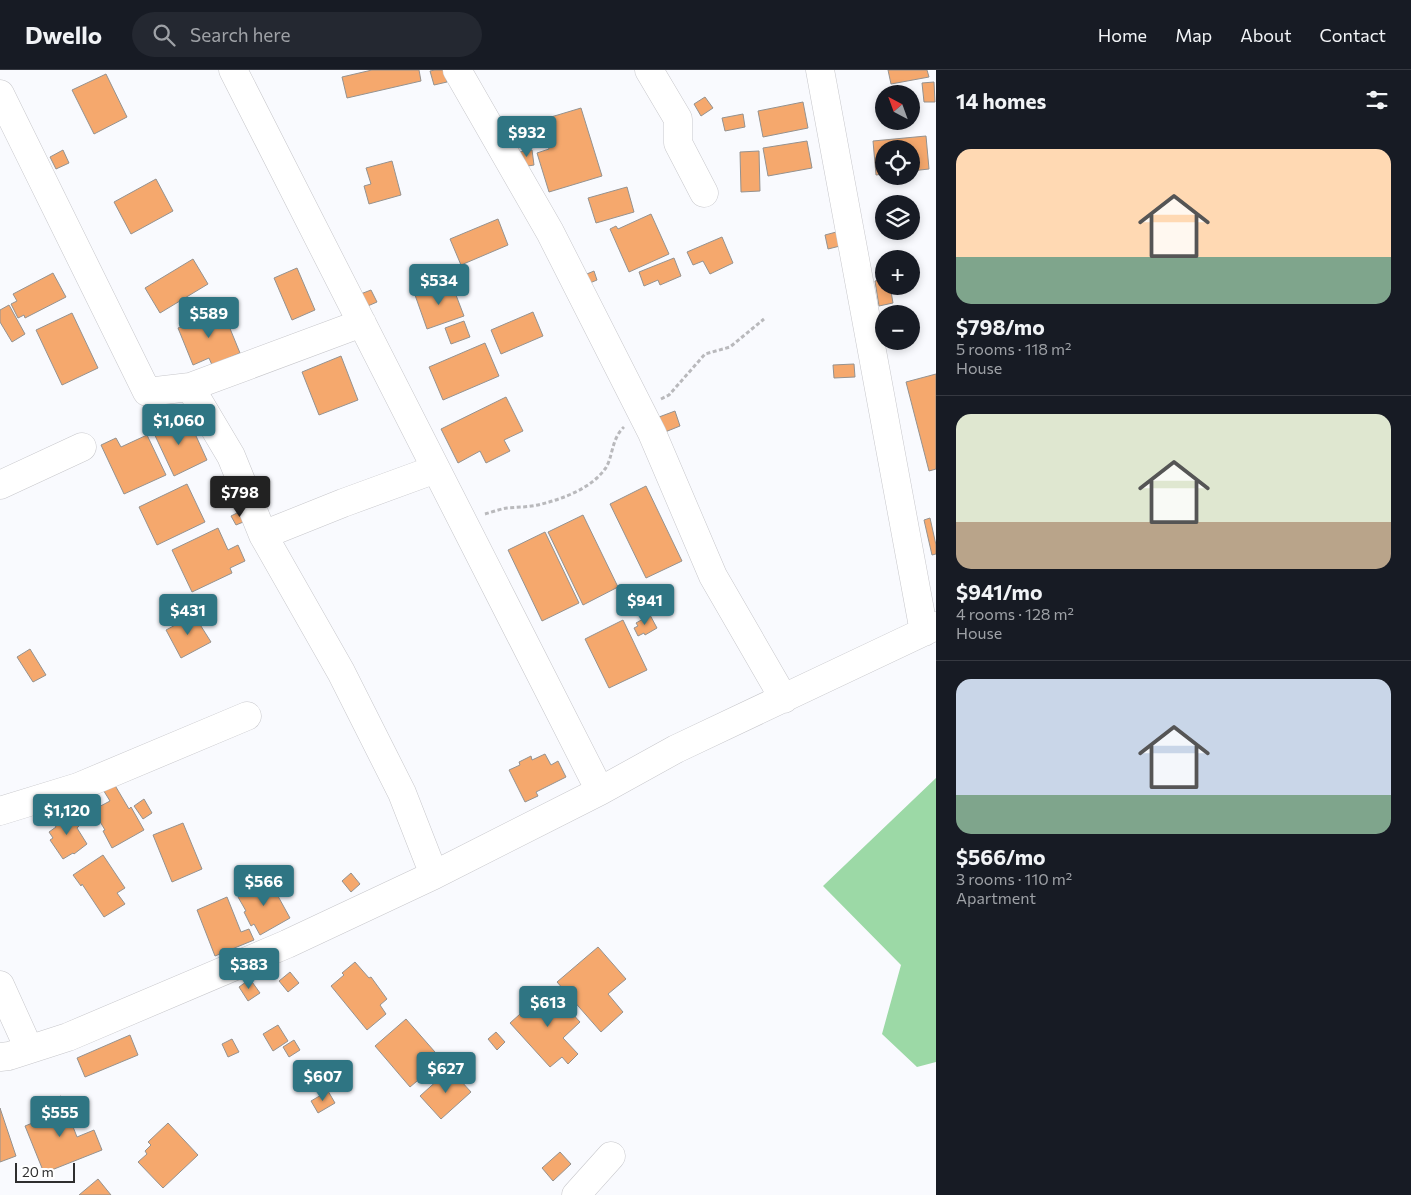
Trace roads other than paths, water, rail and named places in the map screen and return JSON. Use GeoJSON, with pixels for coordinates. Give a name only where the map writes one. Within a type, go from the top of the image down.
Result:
{"type":"FeatureCollection","features":[{"type":"Feature","properties":{"kind":"street"},"geometry":{"type":"LineString","coordinates":[[233,70],[600,791]]}},
{"type":"Feature","properties":{"kind":"street"},"geometry":{"type":"LineString","coordinates":[[457,70],[550,232],[652,434],[712,576],[784,699]]}},
{"type":"Feature","properties":{"kind":"street"},"geometry":{"type":"LineString","coordinates":[[649,70],[678,119],[678,143],[704,193]]}},
{"type":"Feature","properties":{"kind":"street"},"geometry":{"type":"LineString","coordinates":[[0,1057],[68,1037],[287,944],[434,875],[600,791],[676,749],[930,629],[820,70]]}},
{"type":"Feature","properties":{"kind":"street"},"geometry":{"type":"LineString","coordinates":[[0,94],[147,392],[190,387],[362,322]]}},
{"type":"Feature","properties":{"kind":"street"},"geometry":{"type":"LineString","coordinates":[[190,387],[231,456],[263,535],[288,576],[354,698],[402,794],[434,875]]}},
{"type":"Feature","properties":{"kind":"street"},"geometry":{"type":"LineString","coordinates":[[0,484],[82,447]]}},
{"type":"Feature","properties":{"kind":"street"},"geometry":{"type":"LineString","coordinates":[[263,535],[436,469]]}},
{"type":"Feature","properties":{"kind":"street"},"geometry":{"type":"LineString","coordinates":[[0,811],[78,787],[247,716]]}},
{"type":"Feature","properties":{"kind":"street"},"geometry":{"type":"LineString","coordinates":[[0,985],[29,1049]]}},
{"type":"Feature","properties":{"kind":"street"},"geometry":{"type":"LineString","coordinates":[[576,1195],[611,1156]]}}]}
